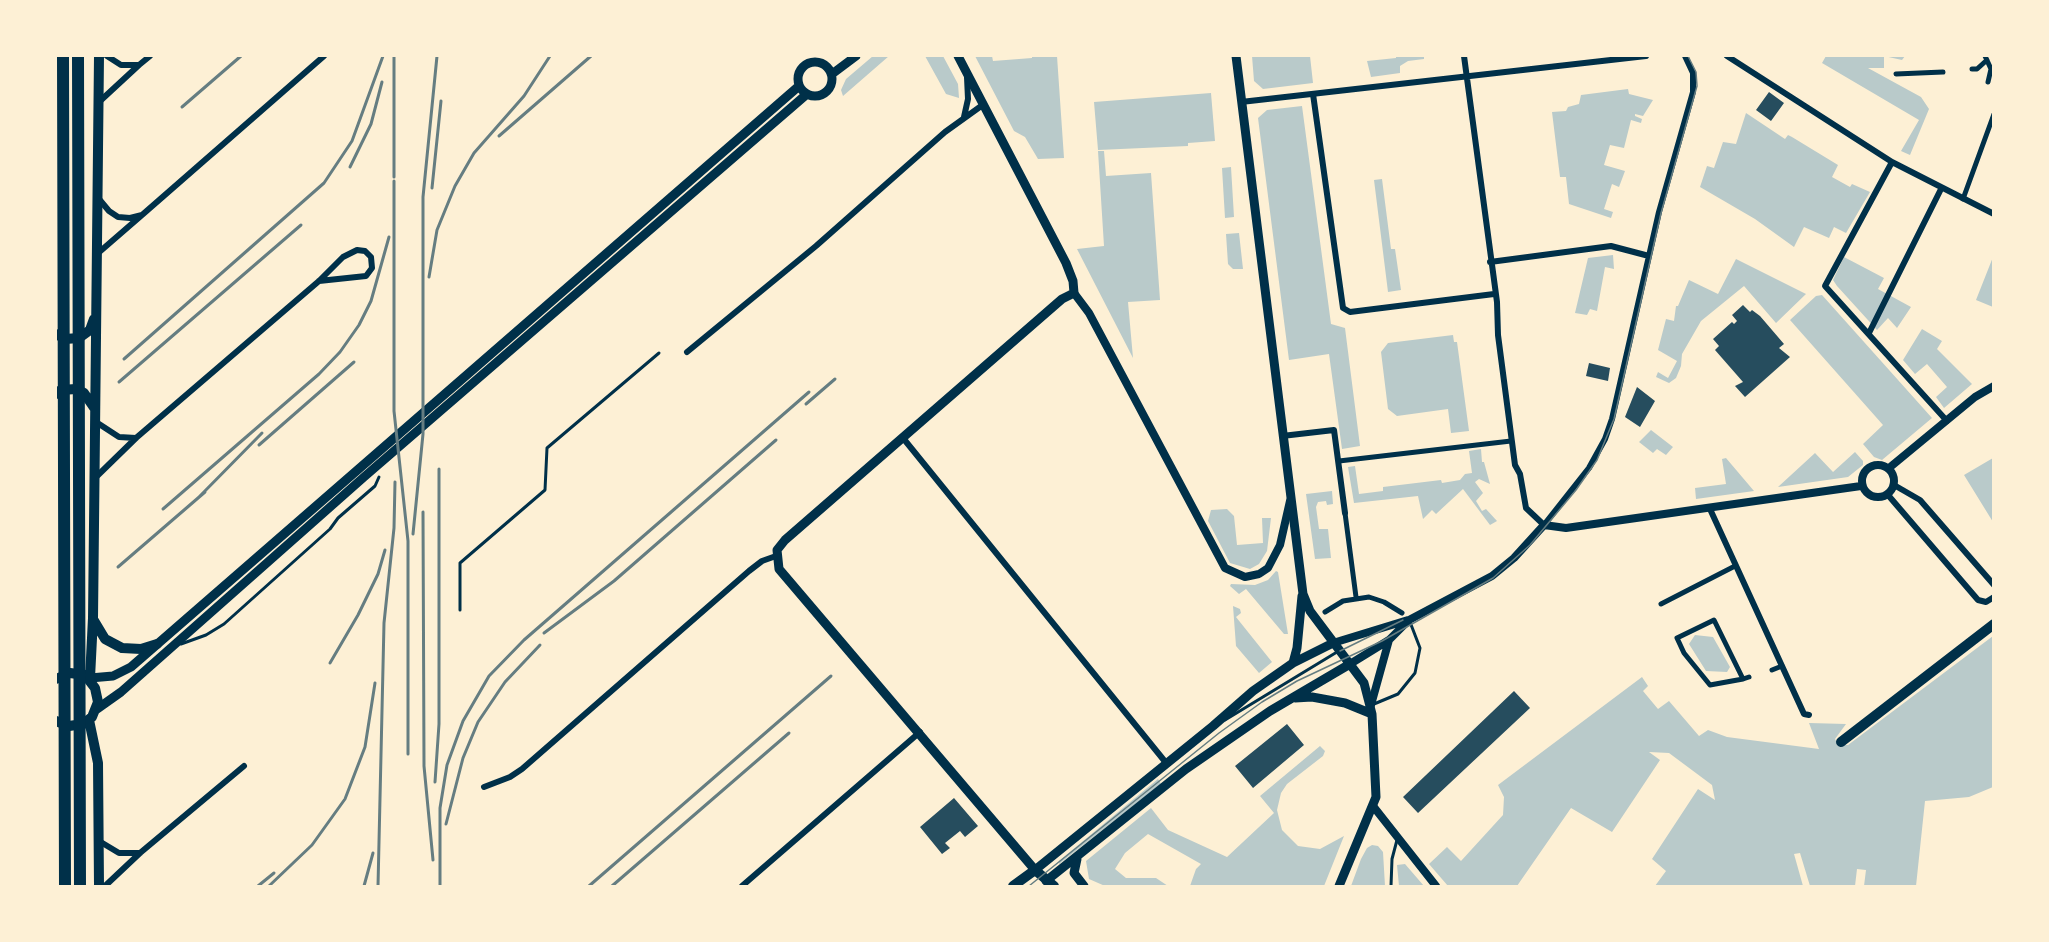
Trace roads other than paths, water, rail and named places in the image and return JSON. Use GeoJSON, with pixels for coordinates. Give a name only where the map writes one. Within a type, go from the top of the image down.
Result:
{"type":"FeatureCollection","features":[{"type":"Feature","properties":{"kind":"highway"},"geometry":{"type":"LineString","coordinates":[[63,56],[65,886]]}},
{"type":"Feature","properties":{"kind":"highway"},"geometry":{"type":"LineString","coordinates":[[78,56],[80,886]]}},
{"type":"Feature","properties":{"kind":"main road"},"geometry":{"type":"LineString","coordinates":[[97,709],[98,694],[90,678],[96,422],[99,56]]}},
{"type":"Feature","properties":{"kind":"main road"},"geometry":{"type":"LineString","coordinates":[[824,63],[831,56]]}},
{"type":"Feature","properties":{"kind":"main road"},"geometry":{"type":"LineString","coordinates":[[832,74],[856,56]]}},
{"type":"Feature","properties":{"kind":"main road"},"geometry":{"type":"LineString","coordinates":[[958,56],[1069,269],[1074,293],[1062,299],[785,540],[776,556],[779,569],[785,579],[920,732],[1043,882]]}},
{"type":"Feature","properties":{"kind":"main road"},"geometry":{"type":"LineString","coordinates":[[1236,56],[1302,591],[1307,605],[1364,683],[1372,710],[1377,782],[1373,806],[1339,886]]}},
{"type":"Feature","properties":{"kind":"main road"},"geometry":{"type":"LineString","coordinates":[[824,63],[832,74],[832,84],[826,93],[816,96],[807,94],[799,86],[799,73],[805,64],[824,63]]}},
{"type":"Feature","properties":{"kind":"main road"},"geometry":{"type":"LineString","coordinates":[[56,679],[70,673],[90,678],[122,672],[799,86]]}},
{"type":"Feature","properties":{"kind":"main road"},"geometry":{"type":"LineString","coordinates":[[56,721],[76,726],[89,720],[97,709],[121,692],[807,94]]}},
{"type":"Feature","properties":{"kind":"main road"},"geometry":{"type":"LineString","coordinates":[[56,334],[65,339],[85,335],[93,323],[97,298]]}},
{"type":"Feature","properties":{"kind":"main road"},"geometry":{"type":"LineString","coordinates":[[56,394],[69,389],[84,393],[96,409]]}},
{"type":"Feature","properties":{"kind":"main road"},"geometry":{"type":"LineString","coordinates":[[1293,663],[1297,648],[1302,591]]}},
{"type":"Feature","properties":{"kind":"main road"},"geometry":{"type":"LineString","coordinates":[[93,618],[105,639],[122,648],[141,649],[157,644]]}},
{"type":"Feature","properties":{"kind":"main road"},"geometry":{"type":"LineString","coordinates":[[1841,742],[1994,624]]}},
{"type":"Feature","properties":{"kind":"main road"},"geometry":{"type":"LineString","coordinates":[[1043,882],[1167,764],[1247,695],[1293,663],[1334,643]]}},
{"type":"Feature","properties":{"kind":"main road"},"geometry":{"type":"LineString","coordinates":[[1013,886],[1043,882],[1186,770],[1290,699],[1350,664]]}},
{"type":"Feature","properties":{"kind":"main road"},"geometry":{"type":"LineString","coordinates":[[1290,699],[1312,697],[1372,710]]}},
{"type":"Feature","properties":{"kind":"main road"},"geometry":{"type":"LineString","coordinates":[[89,720],[98,763],[99,886]]}},
{"type":"Feature","properties":{"kind":"main road"},"geometry":{"type":"LineString","coordinates":[[1078,856],[1074,873],[1083,886]]}},
{"type":"Feature","properties":{"kind":"street"},"geometry":{"type":"LineString","coordinates":[[107,56],[121,65],[139,65]]}},
{"type":"Feature","properties":{"kind":"street"},"geometry":{"type":"LineString","coordinates":[[98,102],[150,56]]}},
{"type":"Feature","properties":{"kind":"street"},"geometry":{"type":"LineString","coordinates":[[97,255],[324,56]]}},
{"type":"Feature","properties":{"kind":"street"},"geometry":{"type":"LineString","coordinates":[[1464,56],[1511,441],[1524,502],[1530,513],[1544,525],[1566,528],[1861,486]]}},
{"type":"Feature","properties":{"kind":"street"},"geometry":{"type":"LineString","coordinates":[[1241,102],[1646,56]]}},
{"type":"Feature","properties":{"kind":"street"},"geometry":{"type":"LineString","coordinates":[[1334,643],[1409,620],[1492,576],[1521,551],[1589,468],[1605,439],[1649,256],[1694,87],[1693,73],[1685,56]]}},
{"type":"Feature","properties":{"kind":"street"},"geometry":{"type":"LineString","coordinates":[[1727,56],[1892,162],[1994,214]]}},
{"type":"Feature","properties":{"kind":"street"},"geometry":{"type":"LineString","coordinates":[[1972,69],[1977,69],[1986,58],[1991,69],[1988,82]]}},
{"type":"Feature","properties":{"kind":"street"},"geometry":{"type":"LineString","coordinates":[[964,118],[968,99],[966,72]]}},
{"type":"Feature","properties":{"kind":"street"},"geometry":{"type":"LineString","coordinates":[[1896,74],[1942,72]]}},
{"type":"Feature","properties":{"kind":"street"},"geometry":{"type":"LineString","coordinates":[[1313,94],[1343,308],[1350,312],[1494,294]]}},
{"type":"Feature","properties":{"kind":"street"},"geometry":{"type":"LineString","coordinates":[[687,352],[964,118],[984,104]]}},
{"type":"Feature","properties":{"kind":"street"},"geometry":{"type":"LineString","coordinates":[[1963,199],[1994,114]]}},
{"type":"Feature","properties":{"kind":"street"},"geometry":{"type":"LineString","coordinates":[[1892,162],[1825,286],[1947,421]]}},
{"type":"Feature","properties":{"kind":"street"},"geometry":{"type":"LineString","coordinates":[[1869,333],[1941,189]]}},
{"type":"Feature","properties":{"kind":"street"},"geometry":{"type":"LineString","coordinates":[[98,198],[109,211],[118,217],[130,218],[142,215]]}},
{"type":"Feature","properties":{"kind":"street"},"geometry":{"type":"LineString","coordinates":[[1490,262],[1611,246],[1649,256]]}},
{"type":"Feature","properties":{"kind":"street"},"geometry":{"type":"LineString","coordinates":[[94,478],[136,438],[349,253],[362,250],[371,258],[372,268],[366,276],[319,281]]}},
{"type":"Feature","properties":{"kind":"street"},"geometry":{"type":"LineString","coordinates":[[1074,293],[1094,322],[1219,562],[1229,572],[1245,577],[1259,574],[1268,568],[1280,545],[1290,500]]}},
{"type":"Feature","properties":{"kind":"street"},"geometry":{"type":"LineString","coordinates":[[1889,468],[1994,386]]}},
{"type":"Feature","properties":{"kind":"street"},"geometry":{"type":"LineString","coordinates":[[96,422],[119,437],[136,438]]}},
{"type":"Feature","properties":{"kind":"street"},"geometry":{"type":"LineString","coordinates":[[1282,436],[1334,430],[1356,597]]}},
{"type":"Feature","properties":{"kind":"street"},"geometry":{"type":"LineString","coordinates":[[903,438],[1167,764]]}},
{"type":"Feature","properties":{"kind":"street"},"geometry":{"type":"LineString","coordinates":[[1339,461],[1511,441]]}},
{"type":"Feature","properties":{"kind":"street"},"geometry":{"type":"LineString","coordinates":[[1861,486],[1862,476],[1868,468],[1881,465],[1889,468]]}},
{"type":"Feature","properties":{"kind":"street"},"geometry":{"type":"LineString","coordinates":[[1889,468],[1894,485],[1920,500],[1994,585]]}},
{"type":"Feature","properties":{"kind":"street"},"geometry":{"type":"LineString","coordinates":[[1888,495],[1894,485]]}},
{"type":"Feature","properties":{"kind":"street"},"geometry":{"type":"LineString","coordinates":[[1861,486],[1872,497],[1888,495]]}},
{"type":"Feature","properties":{"kind":"street"},"geometry":{"type":"LineString","coordinates":[[1888,495],[1978,600],[1986,602],[1994,597]]}},
{"type":"Feature","properties":{"kind":"street"},"geometry":{"type":"LineString","coordinates":[[1710,509],[1804,714],[1809,715]]}},
{"type":"Feature","properties":{"kind":"street"},"geometry":{"type":"LineString","coordinates":[[484,787],[522,769],[749,571],[762,561],[776,556]]}},
{"type":"Feature","properties":{"kind":"street"},"geometry":{"type":"LineString","coordinates":[[1661,604],[1698,589],[1735,566]]}},
{"type":"Feature","properties":{"kind":"street"},"geometry":{"type":"LineString","coordinates":[[1325,612],[1343,601],[1356,597],[1379,600],[1402,613]]}},
{"type":"Feature","properties":{"kind":"street"},"geometry":{"type":"LineString","coordinates":[[1711,613],[1746,678],[1710,686],[1684,653],[1677,638],[1714,620]]}},
{"type":"Feature","properties":{"kind":"street"},"geometry":{"type":"LineString","coordinates":[[1350,664],[1389,640],[1409,620]]}},
{"type":"Feature","properties":{"kind":"street"},"geometry":{"type":"LineString","coordinates":[[1372,710],[1389,640]]}},
{"type":"Feature","properties":{"kind":"street"},"geometry":{"type":"LineString","coordinates":[[1772,670],[1782,666]]}},
{"type":"Feature","properties":{"kind":"street"},"geometry":{"type":"LineString","coordinates":[[742,886],[920,732]]}},
{"type":"Feature","properties":{"kind":"street"},"geometry":{"type":"LineString","coordinates":[[105,886],[140,853],[244,766]]}},
{"type":"Feature","properties":{"kind":"street"},"geometry":{"type":"LineString","coordinates":[[1373,806],[1436,886]]}},
{"type":"Feature","properties":{"kind":"street"},"geometry":{"type":"LineString","coordinates":[[99,841],[119,853],[134,855],[140,853]]}},
{"type":"Feature","properties":{"kind":"lane"},"geometry":{"type":"LineString","coordinates":[[460,610],[460,563],[545,490],[547,448],[659,353]]}},
{"type":"Feature","properties":{"kind":"lane"},"geometry":{"type":"LineString","coordinates":[[169,648],[206,635],[224,624],[330,529],[338,518],[375,486],[379,477]]}},
{"type":"Feature","properties":{"kind":"lane"},"geometry":{"type":"LineString","coordinates":[[1372,710],[1398,694],[1415,673],[1420,656],[1419,643],[1409,620]]}},
{"type":"Feature","properties":{"kind":"lane"},"geometry":{"type":"LineString","coordinates":[[1213,726],[1340,651]]}},
{"type":"Feature","properties":{"kind":"lane"},"geometry":{"type":"LineString","coordinates":[[1391,886],[1392,859],[1398,838]]}},
{"type":"Feature","properties":{"kind":"tram line"},"geometry":{"type":"LineString","coordinates":[[1029,886],[1219,733],[1262,702],[1297,681],[1382,641],[1493,578],[1530,545],[1576,490],[1597,460],[1614,419],[1661,213],[1697,86],[1696,72],[1688,56]]}},
{"type":"Feature","properties":{"kind":"tram line"},"geometry":{"type":"LineString","coordinates":[[1340,651],[1403,620]]}},
{"type":"Feature","properties":{"kind":"railway"},"geometry":{"type":"LineString","coordinates":[[182,107],[241,56]]}},
{"type":"Feature","properties":{"kind":"railway"},"geometry":{"type":"LineString","coordinates":[[124,359],[324,183],[352,141],[383,56]]}},
{"type":"Feature","properties":{"kind":"railway"},"geometry":{"type":"LineString","coordinates":[[394,56],[394,177]]}},
{"type":"Feature","properties":{"kind":"railway"},"geometry":{"type":"LineString","coordinates":[[413,534],[423,434],[423,197],[437,56]]}},
{"type":"Feature","properties":{"kind":"railway"},"geometry":{"type":"LineString","coordinates":[[429,277],[437,230],[455,186],[474,153],[524,96],[550,56]]}},
{"type":"Feature","properties":{"kind":"railway"},"geometry":{"type":"LineString","coordinates":[[499,136],[591,56]]}},
{"type":"Feature","properties":{"kind":"railway"},"geometry":{"type":"LineString","coordinates":[[350,167],[371,124],[382,82]]}},
{"type":"Feature","properties":{"kind":"railway"},"geometry":{"type":"LineString","coordinates":[[432,188],[441,101]]}},
{"type":"Feature","properties":{"kind":"railway"},"geometry":{"type":"LineString","coordinates":[[394,181],[394,411],[408,541],[408,754]]}},
{"type":"Feature","properties":{"kind":"railway"},"geometry":{"type":"LineString","coordinates":[[119,382],[301,225]]}},
{"type":"Feature","properties":{"kind":"railway"},"geometry":{"type":"LineString","coordinates":[[163,509],[319,374],[340,352],[359,325],[371,301],[389,237]]}},
{"type":"Feature","properties":{"kind":"railway"},"geometry":{"type":"LineString","coordinates":[[259,445],[354,362]]}},
{"type":"Feature","properties":{"kind":"railway"},"geometry":{"type":"LineString","coordinates":[[806,404],[835,379]]}},
{"type":"Feature","properties":{"kind":"railway"},"geometry":{"type":"LineString","coordinates":[[440,886],[440,808],[447,765],[463,721],[489,676],[524,640],[809,392]]}},
{"type":"Feature","properties":{"kind":"railway"},"geometry":{"type":"LineString","coordinates":[[199,497],[262,433]]}},
{"type":"Feature","properties":{"kind":"railway"},"geometry":{"type":"LineString","coordinates":[[544,633],[614,581],[776,440]]}},
{"type":"Feature","properties":{"kind":"railway"},"geometry":{"type":"LineString","coordinates":[[435,782],[439,724],[439,469]]}},
{"type":"Feature","properties":{"kind":"railway"},"geometry":{"type":"LineString","coordinates":[[378,886],[384,623],[394,528],[395,482]]}},
{"type":"Feature","properties":{"kind":"railway"},"geometry":{"type":"LineString","coordinates":[[118,567],[205,492]]}},
{"type":"Feature","properties":{"kind":"railway"},"geometry":{"type":"LineString","coordinates":[[423,512],[424,766],[433,860]]}},
{"type":"Feature","properties":{"kind":"railway"},"geometry":{"type":"LineString","coordinates":[[330,663],[358,615],[378,574],[385,550]]}},
{"type":"Feature","properties":{"kind":"railway"},"geometry":{"type":"LineString","coordinates":[[446,824],[463,758],[478,722],[505,682],[540,645]]}},
{"type":"Feature","properties":{"kind":"railway"},"geometry":{"type":"LineString","coordinates":[[589,886],[831,676]]}},
{"type":"Feature","properties":{"kind":"railway"},"geometry":{"type":"LineString","coordinates":[[269,886],[312,845],[345,799],[365,747],[375,683]]}},
{"type":"Feature","properties":{"kind":"railway"},"geometry":{"type":"LineString","coordinates":[[612,886],[789,733]]}},
{"type":"Feature","properties":{"kind":"railway"},"geometry":{"type":"LineString","coordinates":[[364,886],[373,853]]}},
{"type":"Feature","properties":{"kind":"railway"},"geometry":{"type":"LineString","coordinates":[[258,886],[274,873]]}}]}
